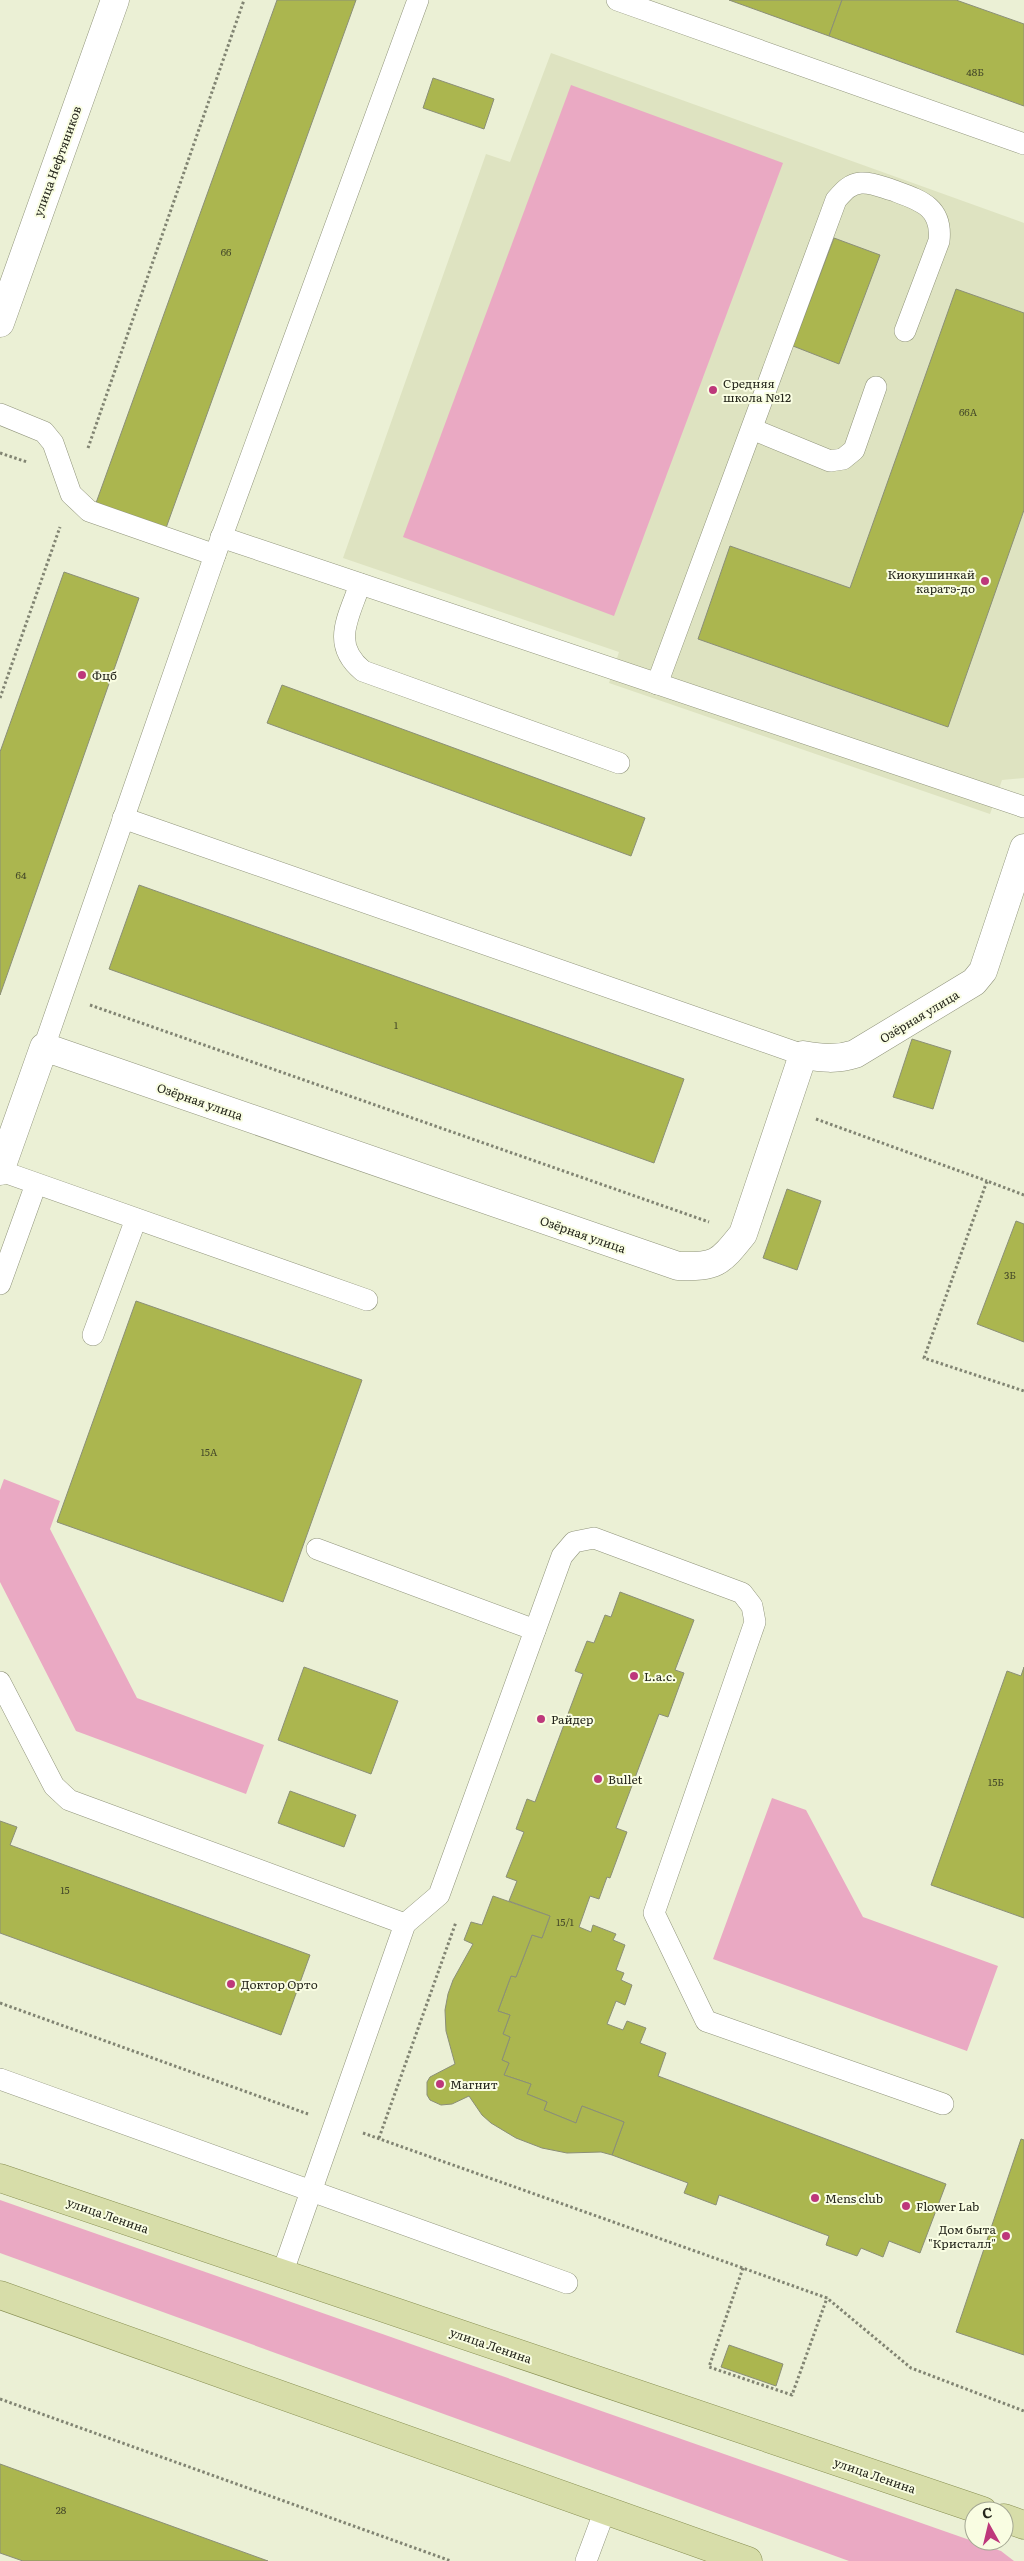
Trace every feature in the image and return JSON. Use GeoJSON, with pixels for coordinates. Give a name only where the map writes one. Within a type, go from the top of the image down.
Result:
{"type":"FeatureCollection","features":[{"type":"Feature","properties":{"kind":"main road","name":"улица Ленина"},"geometry":{"type":"LineString","coordinates":[[0,2178],[964,2505]]}},
{"type":"Feature","properties":{"kind":"main road"},"geometry":{"type":"LineString","coordinates":[[0,2295],[748,2561]]}},
{"type":"Feature","properties":{"kind":"street","name":"улица Нефтяников"},"geometry":{"type":"LineString","coordinates":[[0,323],[115,0]]}},
{"type":"Feature","properties":{"kind":"street","name":"Озёрная улица"},"geometry":{"type":"LineString","coordinates":[[44,1047],[678,1266],[706,1267],[725,1256],[743,1234],[803,1055],[827,1059],[855,1054],[974,982],[983,971],[1024,848]]}},
{"type":"Feature","properties":{"kind":"street"},"geometry":{"type":"LineString","coordinates":[[1,1171],[44,1047]]}},
{"type":"Feature","properties":{"kind":"lane"},"geometry":{"type":"LineString","coordinates":[[44,1047],[218,546],[418,0]]}},
{"type":"Feature","properties":{"kind":"lane"},"geometry":{"type":"LineString","coordinates":[[617,0],[1024,144]]}},
{"type":"Feature","properties":{"kind":"lane"},"geometry":{"type":"LineString","coordinates":[[657,684],[836,200],[846,188],[861,183],[876,184],[926,203],[940,227],[939,241],[905,331]]}},
{"type":"Feature","properties":{"kind":"lane"},"geometry":{"type":"LineString","coordinates":[[752,429],[830,461],[843,459],[854,450],[876,387]]}},
{"type":"Feature","properties":{"kind":"lane"},"geometry":{"type":"LineString","coordinates":[[0,414],[44,432],[54,443],[71,494],[75,500],[89,511],[360,584],[1024,807]]}},
{"type":"Feature","properties":{"kind":"lane"},"geometry":{"type":"LineString","coordinates":[[360,584],[343,636],[345,650],[351,661],[363,671],[620,763]]}},
{"type":"Feature","properties":{"kind":"lane"},"geometry":{"type":"LineString","coordinates":[[123,818],[803,1055]]}},
{"type":"Feature","properties":{"kind":"lane"},"geometry":{"type":"LineString","coordinates":[[1,1171],[367,1300]]}},
{"type":"Feature","properties":{"kind":"lane"},"geometry":{"type":"LineString","coordinates":[[0,1284],[36,1184]]}},
{"type":"Feature","properties":{"kind":"lane"},"geometry":{"type":"LineString","coordinates":[[93,1335],[136,1219]]}},
{"type":"Feature","properties":{"kind":"lane"},"geometry":{"type":"LineString","coordinates":[[282,2274],[406,1924],[439,1895],[562,1556],[574,1542],[594,1538],[742,1593],[752,1606],[755,1622],[654,1913],[706,2021],[943,2104]]}},
{"type":"Feature","properties":{"kind":"lane"},"geometry":{"type":"LineString","coordinates":[[317,1550],[535,1630]]}},
{"type":"Feature","properties":{"kind":"lane"},"geometry":{"type":"LineString","coordinates":[[0,1682],[54,1786],[69,1800],[406,1924]]}},
{"type":"Feature","properties":{"kind":"lane"},"geometry":{"type":"LineString","coordinates":[[0,2079],[567,2283]]}},
{"type":"Feature","properties":{"kind":"lane"},"geometry":{"type":"LineString","coordinates":[[586,2561],[605,2510]]}},
{"type":"Feature","properties":{"kind":"path"},"geometry":{"type":"LineString","coordinates":[[0,698],[244,0]]}},
{"type":"Feature","properties":{"kind":"path"},"geometry":{"type":"LineString","coordinates":[[62,996],[743,1234]]}},
{"type":"Feature","properties":{"kind":"path"},"geometry":{"type":"LineString","coordinates":[[785,1107],[1024,1195]]}},
{"type":"Feature","properties":{"kind":"path"},"geometry":{"type":"LineString","coordinates":[[987,1181],[924,1358],[1024,1391]]}},
{"type":"Feature","properties":{"kind":"path"},"geometry":{"type":"LineString","coordinates":[[0,2003],[827,2298],[911,2368],[1024,2411]]}},
{"type":"Feature","properties":{"kind":"path"},"geometry":{"type":"LineString","coordinates":[[743,2268],[709,2366],[792,2395],[827,2298]]}},
{"type":"Feature","properties":{"kind":"path"},"geometry":{"type":"LineString","coordinates":[[0,2399],[451,2561]]}},
{"type":"Feature","properties":{"kind":"shaded area","name":"Средняя школа №12"},"geometry":{"type":"Polygon","coordinates":[[[551,53],[1024,223],[1024,778],[1002,780],[990,814],[609,683],[619,652],[343,558],[486,154],[510,162],[551,53]]]}},
{"type":"Feature","properties":{"kind":"shaded area"},"geometry":{"type":"Polygon","coordinates":[[[571,85],[783,163],[614,616],[403,537],[571,85]]]}},
{"type":"Feature","properties":{"kind":"shaded area"},"geometry":{"type":"Polygon","coordinates":[[[4,1479],[60,1501],[50,1529],[137,1698],[264,1745],[246,1794],[76,1731],[0,1582],[0,1490],[4,1479]]]}},
{"type":"Feature","properties":{"kind":"shaded area"},"geometry":{"type":"Polygon","coordinates":[[[772,1798],[806,1810],[863,1917],[998,1966],[967,2051],[713,1959],[772,1798]]]}},
{"type":"Feature","properties":{"kind":"shaded area"},"geometry":{"type":"Polygon","coordinates":[[[0,2200],[964,2538],[964,2551],[1001,2551],[1014,2561],[849,2561],[0,2253],[0,2200]]]}},
{"type":"Feature","properties":{"kind":"building"},"geometry":{"type":"Polygon","coordinates":[[[277,0],[356,0],[166,528],[96,503],[277,0]]]}},
{"type":"Feature","properties":{"kind":"building"},"geometry":{"type":"Polygon","coordinates":[[[729,0],[842,0],[829,36],[729,0]]]}},
{"type":"Feature","properties":{"kind":"building"},"geometry":{"type":"Polygon","coordinates":[[[842,0],[956,0],[1024,24],[1024,106],[829,36],[842,0]]]}},
{"type":"Feature","properties":{"kind":"building"},"geometry":{"type":"Polygon","coordinates":[[[433,78],[494,99],[484,129],[423,108],[433,78]]]}},
{"type":"Feature","properties":{"kind":"building"},"geometry":{"type":"Polygon","coordinates":[[[834,238],[880,255],[839,364],[793,346],[834,238]]]}},
{"type":"Feature","properties":{"kind":"building"},"geometry":{"type":"Polygon","coordinates":[[[956,289],[1024,313],[1024,510],[948,727],[698,639],[730,546],[850,588],[956,289]]]}},
{"type":"Feature","properties":{"kind":"building"},"geometry":{"type":"Polygon","coordinates":[[[64,572],[139,598],[0,995],[0,752],[64,572]]]}},
{"type":"Feature","properties":{"kind":"building"},"geometry":{"type":"Polygon","coordinates":[[[282,685],[645,818],[631,856],[267,723],[282,685]]]}},
{"type":"Feature","properties":{"kind":"building"},"geometry":{"type":"Polygon","coordinates":[[[139,885],[684,1079],[654,1163],[109,969],[139,885]]]}},
{"type":"Feature","properties":{"kind":"building"},"geometry":{"type":"Polygon","coordinates":[[[912,1039],[951,1051],[933,1109],[893,1097],[912,1039]]]}},
{"type":"Feature","properties":{"kind":"building"},"geometry":{"type":"Polygon","coordinates":[[[787,1189],[821,1201],[797,1270],[763,1258],[787,1189]]]}},
{"type":"Feature","properties":{"kind":"building"},"geometry":{"type":"Polygon","coordinates":[[[1016,1221],[1024,1224],[1024,1342],[977,1324],[1016,1221]]]}},
{"type":"Feature","properties":{"kind":"building"},"geometry":{"type":"Polygon","coordinates":[[[136,1301],[362,1380],[283,1602],[57,1522],[136,1301]]]}},
{"type":"Feature","properties":{"kind":"building"},"geometry":{"type":"Polygon","coordinates":[[[620,1592],[694,1620],[675,1670],[684,1673],[668,1717],[659,1714],[616,1828],[627,1832],[610,1878],[607,1877],[599,1899],[590,1896],[579,1927],[591,1932],[593,1925],[616,1934],[613,1940],[625,1945],[616,1970],[624,1973],[621,1980],[632,1985],[625,2005],[616,2001],[607,2024],[623,2030],[627,2021],[646,2028],[640,2043],[666,2053],[658,2076],[946,2184],[920,2253],[889,2241],[883,2257],[861,2248],[857,2256],[826,2245],[829,2236],[719,2195],[716,2205],[684,2193],[688,2183],[612,2155],[624,2122],[582,2106],[576,2123],[544,2110],[547,2102],[527,2094],[531,2084],[504,2075],[509,2063],[502,2060],[510,2037],[503,2034],[510,2015],[498,2011],[511,1976],[516,1977],[532,1935],[542,1938],[550,1916],[509,1901],[517,1881],[506,1877],[524,1832],[516,1829],[527,1799],[535,1802],[583,1674],[575,1671],[587,1641],[594,1643],[605,1615],[611,1617],[620,1592]]]}},
{"type":"Feature","properties":{"kind":"building"},"geometry":{"type":"Polygon","coordinates":[[[304,1667],[398,1701],[371,1774],[278,1740],[304,1667]]]}},
{"type":"Feature","properties":{"kind":"building"},"geometry":{"type":"Polygon","coordinates":[[[1024,1667],[1024,1918],[931,1885],[1007,1671],[1021,1676],[1024,1667]]]}},
{"type":"Feature","properties":{"kind":"building"},"geometry":{"type":"Polygon","coordinates":[[[290,1791],[356,1815],[344,1847],[278,1823],[290,1791]]]}},
{"type":"Feature","properties":{"kind":"building"},"geometry":{"type":"Polygon","coordinates":[[[0,1821],[17,1827],[10,1845],[310,1955],[281,2035],[0,1933],[0,1821]]]}},
{"type":"Feature","properties":{"kind":"building"},"geometry":{"type":"Polygon","coordinates":[[[493,1896],[550,1916],[542,1938],[532,1935],[516,1977],[511,1976],[498,2011],[510,2015],[503,2034],[510,2037],[502,2060],[509,2063],[504,2075],[531,2084],[527,2094],[547,2102],[544,2110],[576,2123],[582,2106],[624,2122],[612,2155],[601,2152],[567,2153],[542,2148],[516,2138],[491,2123],[482,2115],[469,2096],[452,2104],[441,2105],[430,2100],[427,2095],[427,2082],[430,2077],[455,2064],[446,2031],[445,2010],[448,1994],[453,1980],[473,1944],[464,1940],[471,1922],[482,1925],[493,1896]]]}},
{"type":"Feature","properties":{"kind":"building","name":"Дом быта \"Кристалл\""},"geometry":{"type":"Polygon","coordinates":[[[1021,2139],[1024,2140],[1024,2355],[956,2332],[1021,2139]]]}},
{"type":"Feature","properties":{"kind":"building"},"geometry":{"type":"Polygon","coordinates":[[[729,2345],[783,2364],[776,2386],[721,2367],[729,2345]]]}},
{"type":"Feature","properties":{"kind":"building"},"geometry":{"type":"Polygon","coordinates":[[[0,2464],[268,2561],[23,2561],[0,2553],[0,2464]]]}},
{"type":"Feature","properties":{"kind":"place","name":"Средняя школа №12"},"geometry":{"type":"Point","coordinates":[713,390]}},
{"type":"Feature","properties":{"kind":"place","name":"Киокушинкай каратэ-до"},"geometry":{"type":"Point","coordinates":[985,581]}},
{"type":"Feature","properties":{"kind":"place","name":"Фцб"},"geometry":{"type":"Point","coordinates":[82,675]}},
{"type":"Feature","properties":{"kind":"place","name":"L.a.c."},"geometry":{"type":"Point","coordinates":[634,1676]}},
{"type":"Feature","properties":{"kind":"place","name":"Райдер"},"geometry":{"type":"Point","coordinates":[541,1719]}},
{"type":"Feature","properties":{"kind":"place","name":"Bullet"},"geometry":{"type":"Point","coordinates":[598,1779]}},
{"type":"Feature","properties":{"kind":"place","name":"Доктор Орто"},"geometry":{"type":"Point","coordinates":[231,1984]}},
{"type":"Feature","properties":{"kind":"place","name":"Магнит"},"geometry":{"type":"Point","coordinates":[440,2084]}},
{"type":"Feature","properties":{"kind":"place","name":"Mens club"},"geometry":{"type":"Point","coordinates":[815,2198]}},
{"type":"Feature","properties":{"kind":"place","name":"Flower Lab"},"geometry":{"type":"Point","coordinates":[906,2206]}},
{"type":"Feature","properties":{"kind":"place","name":"Дом быта \"Кристалл\""},"geometry":{"type":"Point","coordinates":[1006,2236]}}]}
